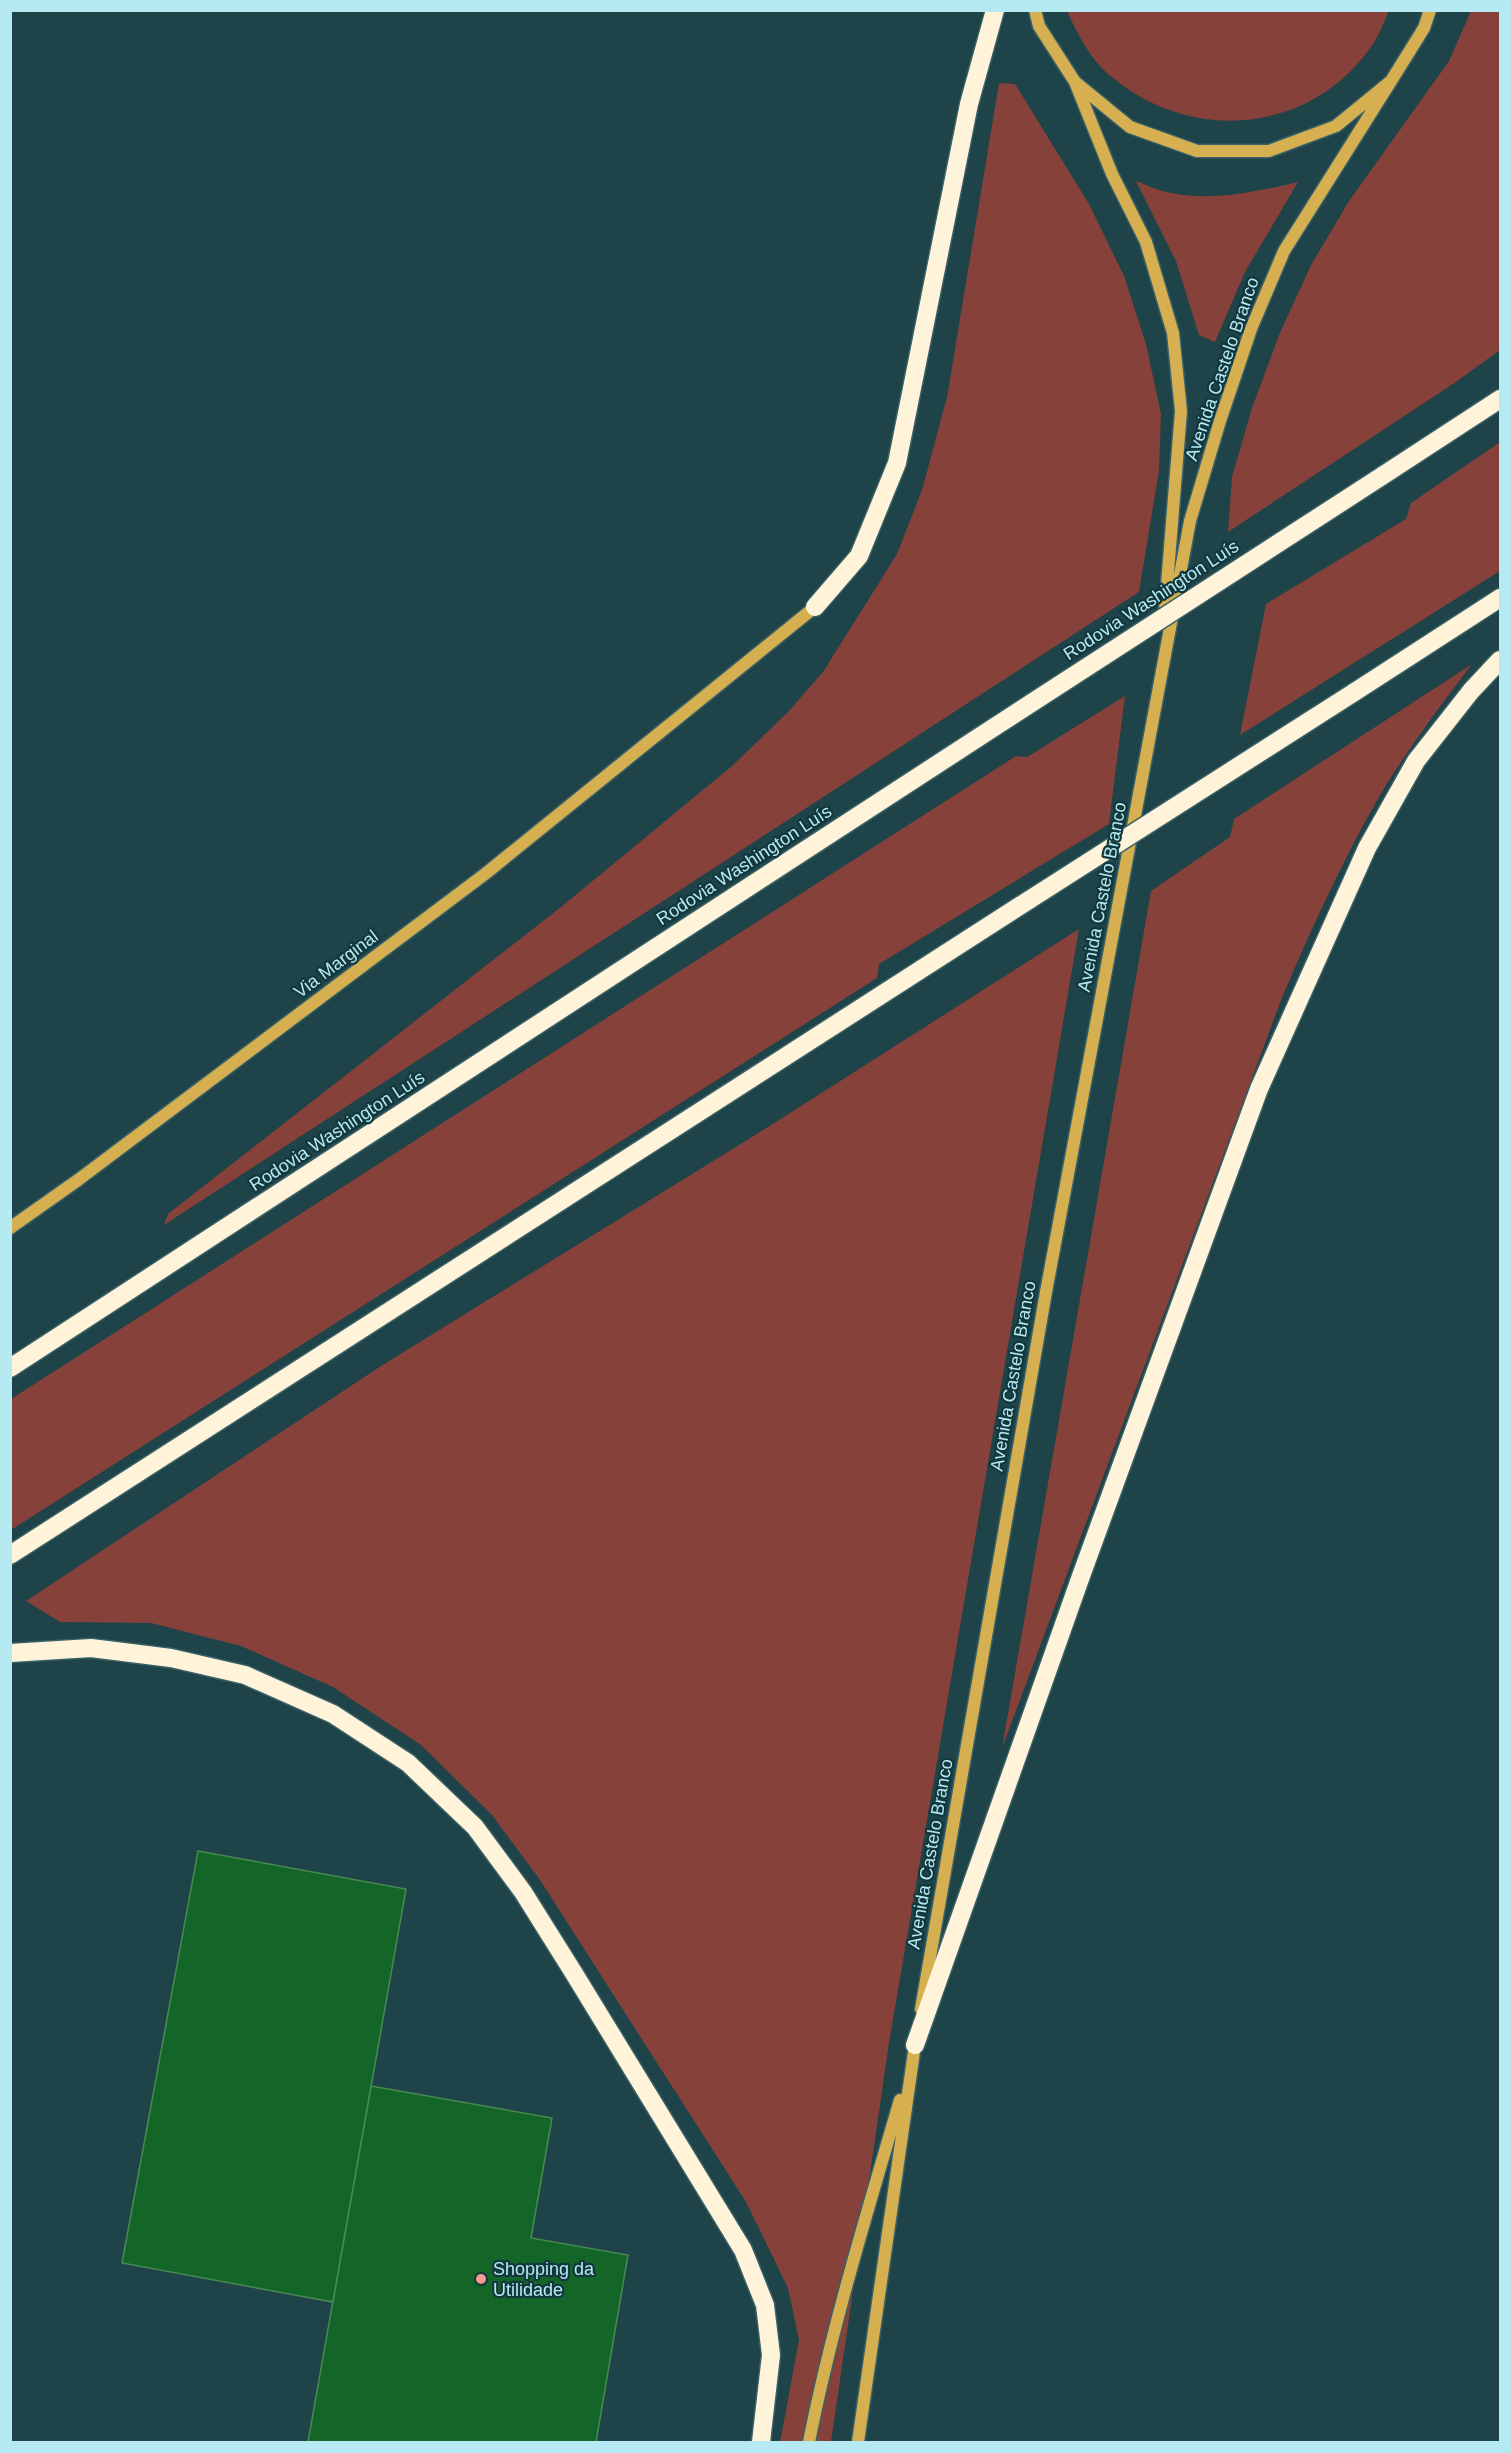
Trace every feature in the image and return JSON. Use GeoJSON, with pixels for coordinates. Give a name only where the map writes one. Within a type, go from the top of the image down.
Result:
{"type":"FeatureCollection","features":[{"type":"Feature","properties":{"kind":"highway"},"geometry":{"type":"LineString","coordinates":[[816,607],[859,556],[897,463],[969,104],[995,10]]}},
{"type":"Feature","properties":{"kind":"highway","name":"Rodovia Washington Luís"},"geometry":{"type":"LineString","coordinates":[[10,1368],[1500,399]]}},
{"type":"Feature","properties":{"kind":"highway"},"geometry":{"type":"LineString","coordinates":[[10,1555],[1500,598]]}},
{"type":"Feature","properties":{"kind":"highway"},"geometry":{"type":"LineString","coordinates":[[913,2053],[1077,1587],[1259,1089],[1367,848],[1423,752],[1471,691],[1500,660]]}},
{"type":"Feature","properties":{"kind":"highway"},"geometry":{"type":"LineString","coordinates":[[10,1653],[91,1648],[171,1658],[245,1675],[333,1714],[399,1757],[475,1827],[523,1892],[564,1956],[743,2250],[765,2305],[771,2355],[761,2442]]}},
{"type":"Feature","properties":{"kind":"main road"},"geometry":{"type":"LineString","coordinates":[[1035,10],[1039,26],[1075,82],[1130,128],[1197,151],[1269,151],[1335,126],[1391,81]]}},
{"type":"Feature","properties":{"kind":"main road","name":"Avenida Castelo Branco"},"geometry":{"type":"LineString","coordinates":[[858,2442],[913,2053],[1046,1292],[1190,521],[1251,329],[1284,251],[1425,28],[1430,10]]}},
{"type":"Feature","properties":{"kind":"main road","name":"Avenida Castelo Branco"},"geometry":{"type":"LineString","coordinates":[[1075,82],[1112,174],[1146,243],[1173,333],[1181,411],[1176,499],[1157,697]]}},
{"type":"Feature","properties":{"kind":"main road","name":"Via Marginal"},"geometry":{"type":"LineString","coordinates":[[10,1228],[78,1180],[485,874],[816,607]]}},
{"type":"Feature","properties":{"kind":"main road","name":"Avenida Castelo Branco"},"geometry":{"type":"LineString","coordinates":[[809,2442],[821,2380],[853,2260],[913,2053]]}},
{"type":"Feature","properties":{"kind":"shaded area"},"geometry":{"type":"Polygon","coordinates":[[[1067,11],[1389,11],[1373,44],[1348,74],[1318,96],[1286,112],[1251,119],[1215,120],[1179,113],[1145,99],[1113,78],[1092,56],[1067,11]]]}},
{"type":"Feature","properties":{"kind":"shaded area"},"geometry":{"type":"Polygon","coordinates":[[[1471,11],[1500,11],[1500,350],[1453,384],[1228,532],[1232,477],[1252,408],[1279,335],[1311,265],[1349,201],[1449,61],[1471,11]]]}},
{"type":"Feature","properties":{"kind":"shaded area"},"geometry":{"type":"Polygon","coordinates":[[[999,83],[1015,84],[1089,204],[1124,276],[1146,344],[1161,414],[1159,471],[1139,592],[164,1225],[168,1214],[561,907],[732,766],[787,713],[823,672],[897,554],[922,490],[947,397],[999,83]]]}},
{"type":"Feature","properties":{"kind":"shaded area"},"geometry":{"type":"Polygon","coordinates":[[[1136,181],[1163,191],[1197,196],[1231,195],[1298,182],[1245,272],[1215,342],[1199,335],[1176,261],[1136,181]]]}},
{"type":"Feature","properties":{"kind":"shaded area"},"geometry":{"type":"Polygon","coordinates":[[[1500,442],[1500,571],[1240,735],[1266,604],[1406,519],[1411,503],[1500,442]]]}},
{"type":"Feature","properties":{"kind":"shaded area"},"geometry":{"type":"Polygon","coordinates":[[[1472,664],[1409,750],[1375,804],[1304,946],[1283,995],[1002,1748],[1151,891],[1230,837],[1234,819],[1472,664]]]}},
{"type":"Feature","properties":{"kind":"shaded area"},"geometry":{"type":"Polygon","coordinates":[[[1125,696],[1109,824],[879,964],[877,978],[11,1530],[11,1399],[1016,756],[1027,757],[1125,696]]]}},
{"type":"Feature","properties":{"kind":"shaded area"},"geometry":{"type":"Polygon","coordinates":[[[1079,929],[889,2043],[831,2442],[780,2442],[799,2340],[788,2288],[746,2202],[540,1880],[492,1815],[421,1745],[333,1687],[241,1646],[151,1623],[60,1622],[26,1601],[381,1366],[752,1137],[1079,929]]]}},
{"type":"Feature","properties":{"kind":"building"},"geometry":{"type":"Polygon","coordinates":[[[198,1851],[406,1889],[333,2302],[122,2263],[198,1851]]]}},
{"type":"Feature","properties":{"kind":"building","name":"Shopping da Utilidade"},"geometry":{"type":"Polygon","coordinates":[[[371,2086],[552,2118],[531,2238],[628,2255],[596,2442],[308,2442],[371,2086]]]}},
{"type":"Feature","properties":{"kind":"place","name":"Shopping da Utilidade"},"geometry":{"type":"Point","coordinates":[481,2279]}}]}
